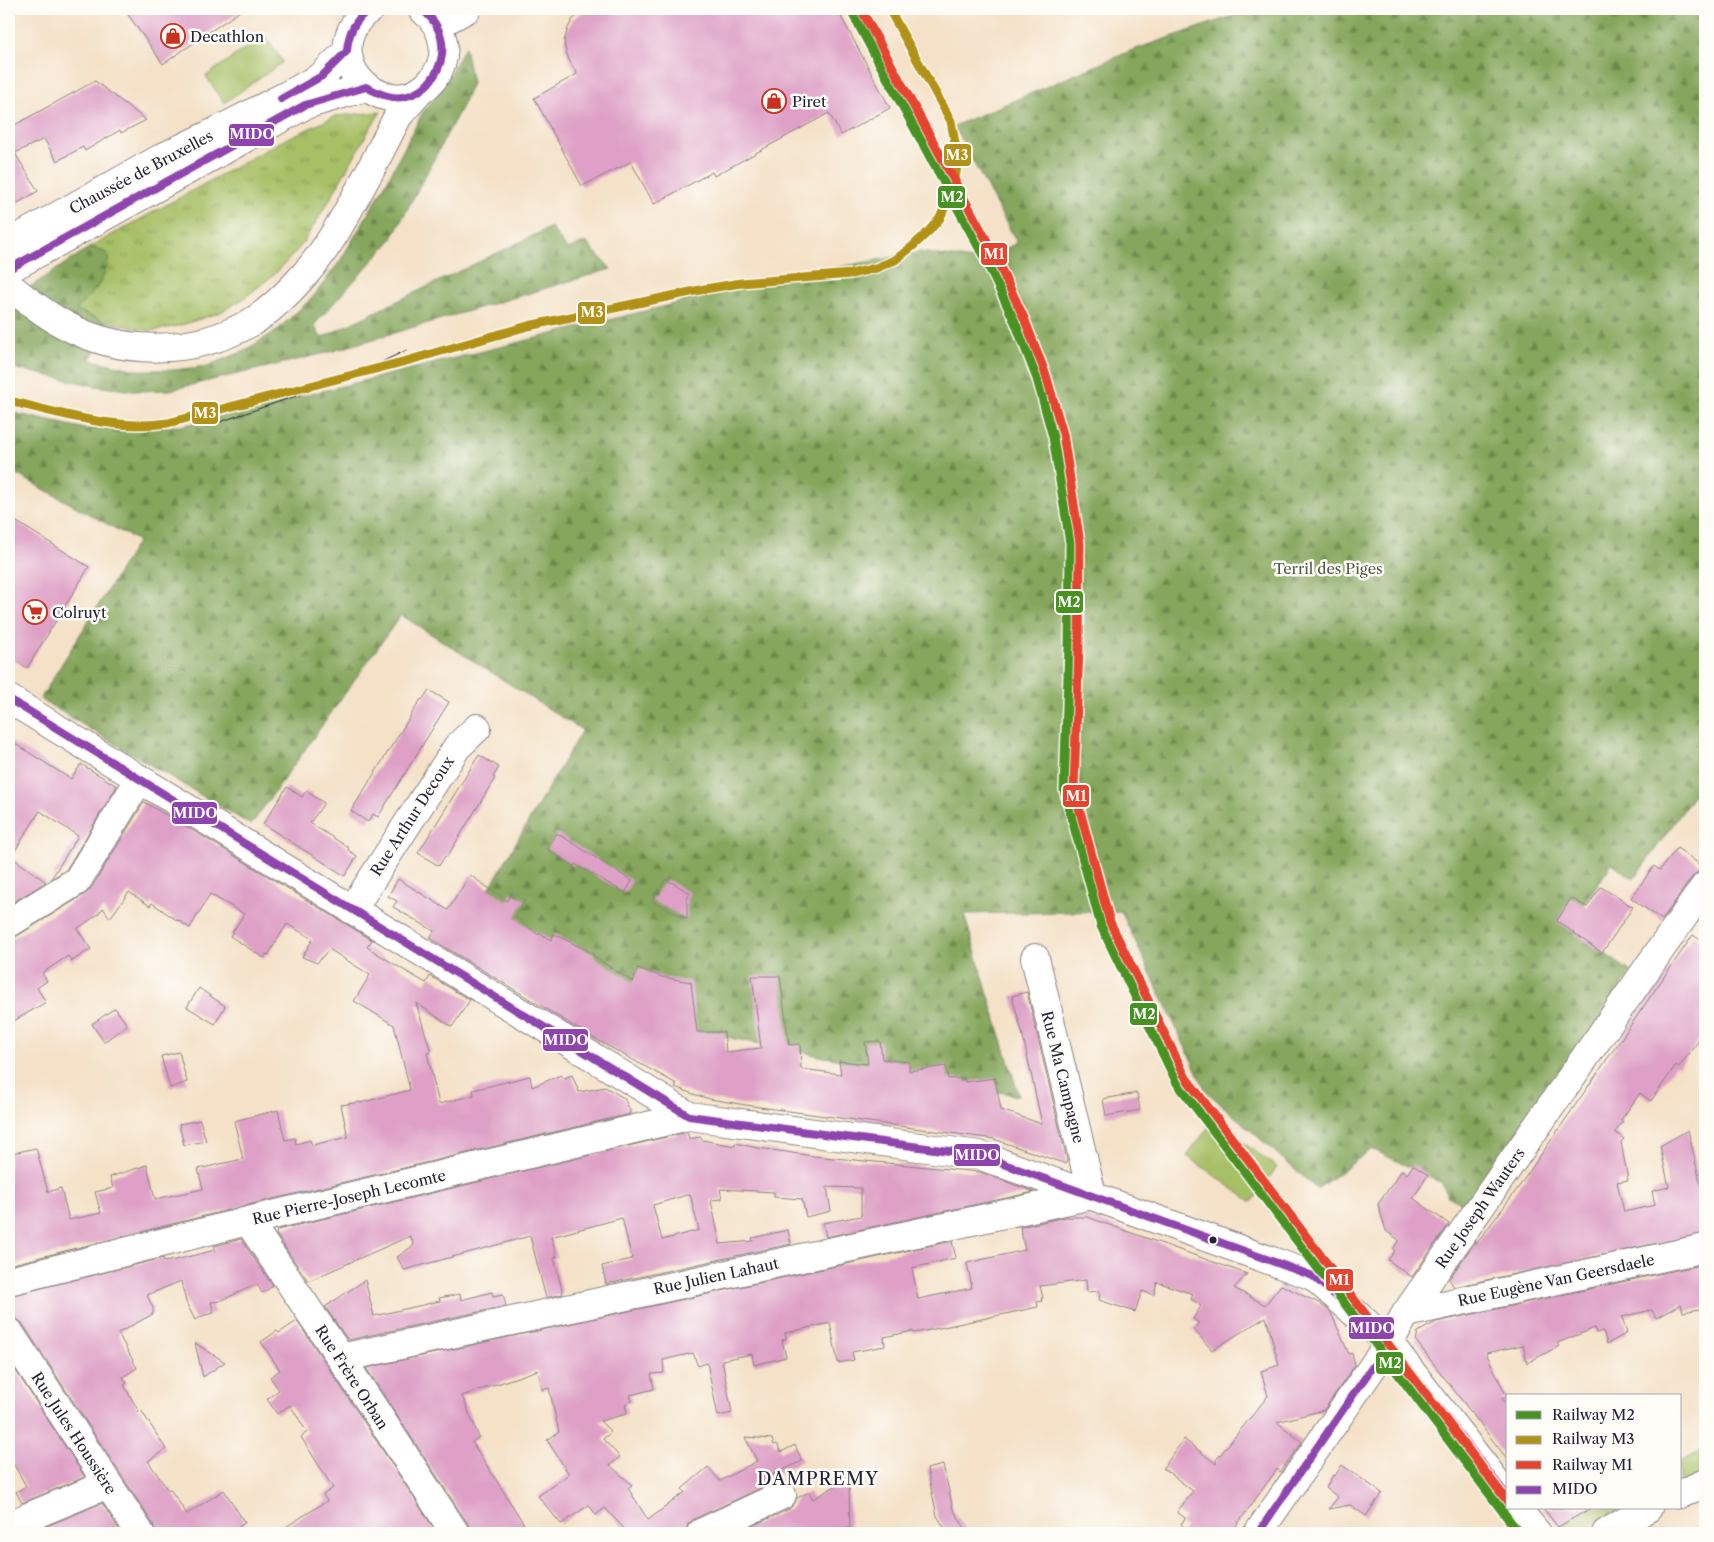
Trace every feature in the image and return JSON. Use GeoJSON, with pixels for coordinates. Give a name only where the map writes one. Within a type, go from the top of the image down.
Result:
{"type":"FeatureCollection","features":[{"type":"Feature","properties":{"kind":"main road"},"geometry":{"type":"LineString","coordinates":[[370,9],[354,24],[348,38],[347,51],[354,74],[366,87],[383,96],[408,96],[420,91]]}},
{"type":"Feature","properties":{"kind":"main road"},"geometry":{"type":"LineString","coordinates":[[9,286],[65,326],[97,338],[144,349],[184,347],[218,337],[250,322],[277,302],[307,271],[341,223],[398,116],[432,80],[441,66],[444,52],[442,38],[429,17],[467,9]]}},
{"type":"Feature","properties":{"kind":"main road","name":"Chaussée de Bruxelles"},"geometry":{"type":"LineString","coordinates":[[9,243],[165,156],[322,76],[347,51]]}},
{"type":"Feature","properties":{"kind":"main road","name":"Chaussée de Bruxelles"},"geometry":{"type":"LineString","coordinates":[[9,269],[305,104],[366,87]]}},
{"type":"Feature","properties":{"kind":"main road"},"geometry":{"type":"LineString","coordinates":[[9,699],[689,1116],[979,1155],[1313,1276],[1389,1343],[1506,1494]]}},
{"type":"Feature","properties":{"kind":"main road","name":"Rue Arthur Decoux"},"geometry":{"type":"LineString","coordinates":[[352,910],[457,747],[477,728]]}},
{"type":"Feature","properties":{"kind":"main road"},"geometry":{"type":"LineString","coordinates":[[9,923],[76,881],[139,780]]}},
{"type":"Feature","properties":{"kind":"main road","name":"Rue Joseph Wauters"},"geometry":{"type":"LineString","coordinates":[[1258,1533],[1389,1343],[1406,1313],[1703,892]]}},
{"type":"Feature","properties":{"kind":"main road","name":"Rue Ma Campagne"},"geometry":{"type":"LineString","coordinates":[[1035,958],[1092,1195]]}},
{"type":"Feature","properties":{"kind":"main road","name":"Rue Pierre-Joseph Lecomte"},"geometry":{"type":"LineString","coordinates":[[9,1281],[248,1221],[689,1116]]}},
{"type":"Feature","properties":{"kind":"main road","name":"Rue Julien Lahaut"},"geometry":{"type":"LineString","coordinates":[[340,1358],[1092,1195]]}},
{"type":"Feature","properties":{"kind":"main road","name":"Rue Frère Orban"},"geometry":{"type":"LineString","coordinates":[[248,1221],[455,1533]]}},
{"type":"Feature","properties":{"kind":"main road","name":"Rue Eugène Van Geersdaele"},"geometry":{"type":"LineString","coordinates":[[1406,1313],[1705,1248]]}},
{"type":"Feature","properties":{"kind":"main road","name":"Rue Jules Houssière"},"geometry":{"type":"LineString","coordinates":[[9,1332],[140,1533]]}},
{"type":"Feature","properties":{"kind":"main road"},"geometry":{"type":"LineString","coordinates":[[1682,1493],[1705,1483]]}},
{"type":"Feature","properties":{"kind":"main road"},"geometry":{"type":"LineString","coordinates":[[9,1525],[108,1484]]}},
{"type":"Feature","properties":{"kind":"main road"},"geometry":{"type":"LineString","coordinates":[[701,1533],[782,1495]]}},
{"type":"Feature","properties":{"kind":"main road"},"geometry":{"type":"LineString","coordinates":[[1606,1533],[1645,1510]]}},
{"type":"Feature","properties":{"kind":"green space","name":"Terril des Piges"},"geometry":{"type":"Polygon","coordinates":[[[1253,9],[1705,9],[1705,780],[1634,879],[1612,864],[1567,927],[1631,972],[1478,1211],[1447,1196],[1442,1183],[1372,1149],[1317,1189],[1206,1091],[1121,911],[964,914],[1019,1096],[671,1026],[475,913],[582,730],[401,615],[251,825],[40,699],[138,541],[9,470],[9,412],[86,429],[181,426],[766,281],[920,252],[980,261],[1017,243],[954,126],[1130,51],[1253,9]]]}},
{"type":"Feature","properties":{"kind":"green space"},"geometry":{"type":"Polygon","coordinates":[[[264,35],[283,62],[224,103],[206,76],[264,35]]]}},
{"type":"Feature","properties":{"kind":"green space"},"geometry":{"type":"Polygon","coordinates":[[[465,47],[472,83],[462,106],[391,240],[314,325],[321,338],[551,227],[567,249],[586,242],[611,269],[326,353],[170,390],[133,391],[95,386],[9,367],[9,301],[90,247],[105,252],[109,256],[102,280],[76,310],[106,322],[91,360],[137,370],[174,370],[207,366],[242,352],[276,331],[313,297],[340,261],[385,185],[423,112],[441,90],[465,47]]]}},
{"type":"Feature","properties":{"kind":"green space"},"geometry":{"type":"Polygon","coordinates":[[[381,112],[301,246],[276,273],[243,299],[219,313],[178,326],[151,331],[106,322],[75,310],[96,289],[109,256],[90,247],[282,141],[336,116],[381,112]]]}},
{"type":"Feature","properties":{"kind":"green space"},"geometry":{"type":"Polygon","coordinates":[[[1213,1121],[1277,1167],[1252,1202],[1187,1156],[1213,1121]]]}},
{"type":"Feature","properties":{"kind":"green space"},"geometry":{"type":"Polygon","coordinates":[[[1705,1449],[1705,1474],[1682,1484],[1682,1461],[1705,1449]]]}},
{"type":"Feature","properties":{"kind":"green space"},"geometry":{"type":"Polygon","coordinates":[[[1589,1510],[1620,1510],[1580,1533],[1558,1533],[1556,1528],[1589,1510]]]}},
{"type":"Feature","properties":{"kind":"building","name":"Decathlon"},"geometry":{"type":"Polygon","coordinates":[[[124,9],[243,9],[163,64],[124,9]]]}},
{"type":"Feature","properties":{"kind":"building","name":"Piret"},"geometry":{"type":"Polygon","coordinates":[[[587,9],[837,9],[890,108],[841,135],[829,113],[714,176],[712,172],[654,204],[631,162],[582,186],[534,98],[577,74],[569,60],[564,41],[573,19],[587,9]]]}},
{"type":"Feature","properties":{"kind":"building"},"geometry":{"type":"Polygon","coordinates":[[[95,81],[146,120],[121,133],[120,130],[85,151],[83,147],[57,161],[44,139],[15,153],[38,191],[9,208],[9,128],[95,81]]]}},
{"type":"Feature","properties":{"kind":"building","name":"Colruyt"},"geometry":{"type":"Polygon","coordinates":[[[9,517],[89,567],[27,668],[9,657],[9,517]]]}},
{"type":"Feature","properties":{"kind":"building"},"geometry":{"type":"Polygon","coordinates":[[[429,690],[449,702],[378,817],[373,814],[368,822],[351,811],[421,699],[429,690]]]}},
{"type":"Feature","properties":{"kind":"building"},"geometry":{"type":"Polygon","coordinates":[[[9,740],[71,779],[81,764],[117,786],[66,870],[51,879],[78,836],[40,811],[11,857],[46,882],[9,905],[9,740]]]}},
{"type":"Feature","properties":{"kind":"building"},"geometry":{"type":"Polygon","coordinates":[[[479,755],[499,767],[493,777],[495,778],[447,857],[445,856],[439,866],[418,853],[479,755]]]}},
{"type":"Feature","properties":{"kind":"building"},"geometry":{"type":"Polygon","coordinates":[[[287,787],[302,797],[306,791],[324,803],[310,823],[349,848],[348,850],[357,856],[345,876],[263,824],[287,787]]]}},
{"type":"Feature","properties":{"kind":"building"},"geometry":{"type":"Polygon","coordinates":[[[144,802],[372,940],[367,947],[402,969],[426,983],[430,976],[470,1000],[452,1027],[416,1003],[431,1052],[427,1053],[439,1104],[474,1095],[473,1090],[530,1076],[532,1087],[561,1075],[562,1079],[572,1075],[579,1092],[605,1087],[624,1098],[630,1114],[244,1206],[9,1265],[9,1154],[36,1148],[48,1192],[61,1188],[69,1220],[101,1213],[95,1192],[113,1188],[110,1177],[147,1165],[155,1199],[203,1189],[198,1169],[243,1159],[234,1121],[278,1110],[285,1140],[295,1138],[296,1144],[310,1140],[312,1145],[348,1137],[341,1105],[360,1103],[410,1090],[394,1025],[354,1001],[370,975],[329,949],[317,963],[302,957],[313,939],[287,924],[268,955],[266,954],[264,958],[230,936],[244,914],[210,894],[190,928],[152,903],[150,906],[129,892],[110,918],[103,908],[97,915],[77,929],[91,949],[72,961],[68,956],[42,973],[47,981],[37,988],[46,1002],[14,1021],[9,1013],[9,939],[17,936],[90,890],[144,802]]]}},
{"type":"Feature","properties":{"kind":"building"},"geometry":{"type":"Polygon","coordinates":[[[557,833],[632,881],[625,893],[575,864],[574,866],[547,849],[557,833]]]}},
{"type":"Feature","properties":{"kind":"building"},"geometry":{"type":"Polygon","coordinates":[[[1677,848],[1705,868],[1705,870],[1698,872],[1692,877],[1662,920],[1631,898],[1654,866],[1660,870],[1677,848]]]}},
{"type":"Feature","properties":{"kind":"building"},"geometry":{"type":"Polygon","coordinates":[[[470,875],[507,901],[512,892],[525,900],[515,917],[539,935],[540,933],[551,940],[554,934],[594,954],[593,956],[633,982],[638,968],[662,977],[691,982],[697,1032],[724,1032],[726,1052],[761,1048],[752,976],[780,976],[789,1045],[800,1044],[801,1069],[841,1074],[839,1061],[868,1064],[865,1042],[880,1041],[882,1059],[909,1062],[909,1071],[946,1066],[948,1079],[964,1078],[965,1082],[995,1078],[1001,1110],[1042,1124],[1022,1032],[1012,996],[1027,992],[1067,1160],[1066,1164],[994,1139],[752,1106],[710,1099],[675,1087],[677,1084],[595,1039],[430,938],[434,931],[393,907],[397,901],[388,896],[398,879],[448,910],[470,875]]]}},
{"type":"Feature","properties":{"kind":"building"},"geometry":{"type":"Polygon","coordinates":[[[666,879],[690,893],[687,899],[687,919],[652,901],[666,879]]]}},
{"type":"Feature","properties":{"kind":"building"},"geometry":{"type":"Polygon","coordinates":[[[1601,887],[1633,907],[1602,953],[1557,921],[1571,898],[1587,907],[1601,887]]]}},
{"type":"Feature","properties":{"kind":"building"},"geometry":{"type":"Polygon","coordinates":[[[1693,935],[1705,943],[1705,1032],[1679,1067],[1676,1065],[1651,1101],[1640,1093],[1621,1120],[1623,1122],[1615,1132],[1624,1139],[1621,1142],[1628,1180],[1617,1182],[1624,1212],[1655,1205],[1652,1191],[1669,1187],[1660,1146],[1688,1130],[1701,1186],[1705,1185],[1705,1233],[1454,1287],[1449,1279],[1475,1242],[1477,1243],[1518,1188],[1693,935]]]}},
{"type":"Feature","properties":{"kind":"building"},"geometry":{"type":"Polygon","coordinates":[[[199,988],[225,1006],[215,1024],[187,1007],[199,988]]]}},
{"type":"Feature","properties":{"kind":"building"},"geometry":{"type":"Polygon","coordinates":[[[115,1008],[127,1025],[104,1042],[92,1024],[115,1008]]]}},
{"type":"Feature","properties":{"kind":"building"},"geometry":{"type":"Polygon","coordinates":[[[179,1052],[187,1082],[170,1088],[161,1056],[179,1052]]]}},
{"type":"Feature","properties":{"kind":"building"},"geometry":{"type":"Polygon","coordinates":[[[1137,1093],[1140,1110],[1106,1116],[1103,1099],[1137,1093]]]}},
{"type":"Feature","properties":{"kind":"building"},"geometry":{"type":"Polygon","coordinates":[[[200,1120],[206,1141],[184,1145],[179,1124],[200,1120]]]}},
{"type":"Feature","properties":{"kind":"building"},"geometry":{"type":"Polygon","coordinates":[[[687,1132],[689,1139],[701,1137],[702,1140],[735,1146],[735,1143],[813,1156],[980,1172],[1034,1192],[826,1237],[823,1223],[861,1216],[861,1188],[827,1187],[831,1211],[806,1217],[802,1199],[774,1197],[774,1192],[720,1189],[722,1199],[711,1200],[720,1244],[753,1241],[752,1238],[788,1230],[791,1244],[606,1284],[602,1266],[632,1259],[622,1218],[551,1237],[557,1257],[554,1258],[563,1294],[546,1298],[530,1236],[404,1270],[397,1257],[414,1245],[410,1236],[308,1281],[276,1234],[277,1230],[687,1132]],[[690,1194],[653,1205],[662,1240],[699,1230],[690,1194]]]}},
{"type":"Feature","properties":{"kind":"building"},"geometry":{"type":"Polygon","coordinates":[[[1413,1165],[1428,1175],[1413,1198],[1449,1224],[1412,1277],[1388,1260],[1395,1251],[1393,1249],[1399,1240],[1386,1231],[1378,1204],[1402,1170],[1407,1174],[1413,1165]]]}},
{"type":"Feature","properties":{"kind":"building"},"geometry":{"type":"Polygon","coordinates":[[[1065,1217],[1087,1217],[1247,1274],[1234,1288],[1265,1305],[1281,1285],[1319,1303],[1331,1313],[1349,1354],[1352,1353],[1355,1365],[1324,1410],[1277,1422],[1302,1442],[1280,1472],[1277,1469],[1231,1533],[1182,1533],[1185,1528],[1181,1524],[1185,1518],[1177,1512],[1193,1491],[1163,1468],[1184,1439],[1216,1464],[1216,1460],[1268,1396],[1261,1371],[1279,1365],[1266,1317],[1212,1350],[1193,1329],[1199,1323],[1193,1319],[1201,1306],[1191,1299],[1193,1294],[1157,1282],[1154,1295],[1142,1291],[1135,1312],[1099,1300],[1100,1291],[1087,1292],[1086,1280],[1040,1286],[1043,1298],[1041,1298],[1042,1301],[1037,1302],[1038,1307],[925,1331],[913,1333],[913,1331],[884,1337],[885,1346],[852,1352],[854,1360],[838,1363],[830,1323],[785,1333],[786,1339],[782,1340],[786,1357],[754,1365],[752,1354],[722,1360],[732,1413],[718,1416],[707,1363],[698,1366],[693,1353],[663,1360],[664,1373],[651,1374],[654,1389],[630,1395],[632,1401],[625,1404],[627,1414],[600,1421],[611,1432],[603,1439],[620,1457],[610,1465],[632,1485],[628,1488],[648,1520],[685,1492],[682,1489],[708,1467],[720,1481],[757,1461],[745,1437],[772,1439],[774,1445],[777,1444],[781,1452],[795,1445],[802,1461],[768,1477],[772,1483],[694,1519],[688,1524],[686,1533],[628,1533],[605,1508],[596,1515],[589,1505],[561,1524],[538,1496],[569,1474],[547,1440],[559,1432],[549,1388],[542,1390],[538,1370],[462,1396],[479,1437],[472,1442],[524,1524],[510,1533],[470,1533],[468,1524],[366,1368],[952,1241],[956,1258],[912,1268],[918,1299],[972,1288],[967,1263],[1025,1250],[1020,1227],[1065,1217]]]}},
{"type":"Feature","properties":{"kind":"building"},"geometry":{"type":"Polygon","coordinates":[[[241,1239],[273,1286],[262,1293],[257,1284],[220,1301],[211,1302],[214,1313],[195,1320],[186,1302],[181,1281],[147,1295],[153,1308],[153,1314],[118,1333],[137,1368],[123,1377],[127,1383],[124,1385],[139,1412],[141,1410],[166,1449],[148,1461],[187,1514],[224,1490],[245,1523],[229,1533],[155,1533],[153,1524],[22,1323],[16,1318],[9,1316],[9,1296],[163,1258],[164,1262],[175,1260],[215,1250],[214,1246],[241,1239]]]}},
{"type":"Feature","properties":{"kind":"building"},"geometry":{"type":"Polygon","coordinates":[[[1705,1264],[1705,1308],[1683,1312],[1681,1304],[1656,1318],[1652,1310],[1622,1317],[1627,1333],[1607,1344],[1603,1331],[1596,1333],[1595,1328],[1557,1343],[1559,1346],[1527,1363],[1523,1345],[1486,1353],[1506,1395],[1506,1397],[1502,1399],[1506,1404],[1506,1457],[1416,1341],[1418,1332],[1436,1322],[1705,1264]]]}},
{"type":"Feature","properties":{"kind":"building"},"geometry":{"type":"Polygon","coordinates":[[[365,1280],[374,1316],[440,1301],[439,1298],[460,1294],[461,1300],[492,1292],[493,1296],[503,1294],[506,1306],[348,1340],[325,1307],[365,1280]]]}},
{"type":"Feature","properties":{"kind":"building"},"geometry":{"type":"Polygon","coordinates":[[[297,1321],[437,1533],[276,1533],[327,1501],[323,1495],[333,1488],[301,1437],[307,1432],[290,1405],[277,1414],[267,1399],[279,1390],[270,1377],[280,1370],[261,1342],[297,1321]]]}},
{"type":"Feature","properties":{"kind":"building"},"geometry":{"type":"Polygon","coordinates":[[[195,1343],[225,1362],[203,1377],[195,1343]]]}},
{"type":"Feature","properties":{"kind":"building"},"geometry":{"type":"Polygon","coordinates":[[[9,1360],[85,1477],[22,1503],[16,1492],[26,1486],[9,1456],[9,1360]]]}},
{"type":"Feature","properties":{"kind":"building"},"geometry":{"type":"Polygon","coordinates":[[[943,1465],[953,1509],[968,1533],[948,1533],[937,1516],[927,1469],[943,1465]]]}},
{"type":"Feature","properties":{"kind":"building"},"geometry":{"type":"Polygon","coordinates":[[[1342,1465],[1382,1493],[1366,1516],[1350,1505],[1329,1509],[1338,1497],[1326,1488],[1333,1475],[1335,1476],[1342,1465]]]}},
{"type":"Feature","properties":{"kind":"building"},"geometry":{"type":"Polygon","coordinates":[[[847,1479],[847,1485],[849,1485],[850,1528],[829,1528],[832,1533],[737,1533],[789,1509],[797,1498],[809,1492],[813,1499],[847,1479]]]}},
{"type":"Feature","properties":{"kind":"building"},"geometry":{"type":"Polygon","coordinates":[[[102,1503],[122,1533],[30,1533],[102,1503]]]}},
{"type":"Feature","properties":{"kind":"building"},"geometry":{"type":"Polygon","coordinates":[[[1545,1510],[1588,1510],[1558,1527],[1545,1510]]]}},
{"type":"Feature","properties":{"kind":"tram line"},"geometry":{"type":"LineString","coordinates":[[205,427],[343,380],[407,350]]}},
{"type":"Feature","properties":{"kind":"rail line","name":"M2"},"geometry":{"type":"LineString","coordinates":[[850,9],[984,257],[1015,322],[1037,379],[1053,437],[1070,543],[1069,646],[1064,790],[1101,926],[1177,1083],[1519,1533]]}},
{"type":"Feature","properties":{"kind":"rail line","name":"M1"},"geometry":{"type":"LineString","coordinates":[[861,9],[993,252],[1024,318],[1046,375],[1063,434],[1080,543],[1079,646],[1074,789],[1110,922],[1186,1078],[1506,1499]]}},
{"type":"Feature","properties":{"kind":"rail line","name":"M3"},"geometry":{"type":"LineString","coordinates":[[9,401],[107,423],[128,425],[168,423],[410,360],[528,326],[741,283],[851,274],[876,268],[895,260],[913,246],[940,218],[954,186],[958,159],[951,121],[889,9]]}},
{"type":"Feature","properties":{"kind":"transit line","name":"MIDO"},"geometry":{"type":"LineString","coordinates":[[281,99],[322,76],[347,51],[353,27],[360,17],[370,9]]}},
{"type":"Feature","properties":{"kind":"transit line","name":"MIDO"},"geometry":{"type":"LineString","coordinates":[[9,269],[305,105],[366,87],[393,97],[414,94],[431,80],[441,60],[441,38],[436,24],[422,9]]}},
{"type":"Feature","properties":{"kind":"transit line","name":"MIDO"},"geometry":{"type":"LineString","coordinates":[[9,699],[689,1116],[979,1155],[1313,1276],[1389,1343],[1506,1494]]}},
{"type":"Feature","properties":{"kind":"transit line","name":"MIDO"},"geometry":{"type":"LineString","coordinates":[[1258,1533],[1389,1343]]}},
{"type":"Feature","properties":{"kind":"place","name":"Decathlon"},"geometry":{"type":"Point","coordinates":[173,36]}},
{"type":"Feature","properties":{"kind":"place","name":"Piret"},"geometry":{"type":"Point","coordinates":[774,101]}},
{"type":"Feature","properties":{"kind":"place","name":"Colruyt"},"geometry":{"type":"Point","coordinates":[35,612]}},
{"type":"Feature","properties":{"kind":"district","name":"DAMPREMY"},"geometry":{"type":"Point","coordinates":[818,1479]}}]}
